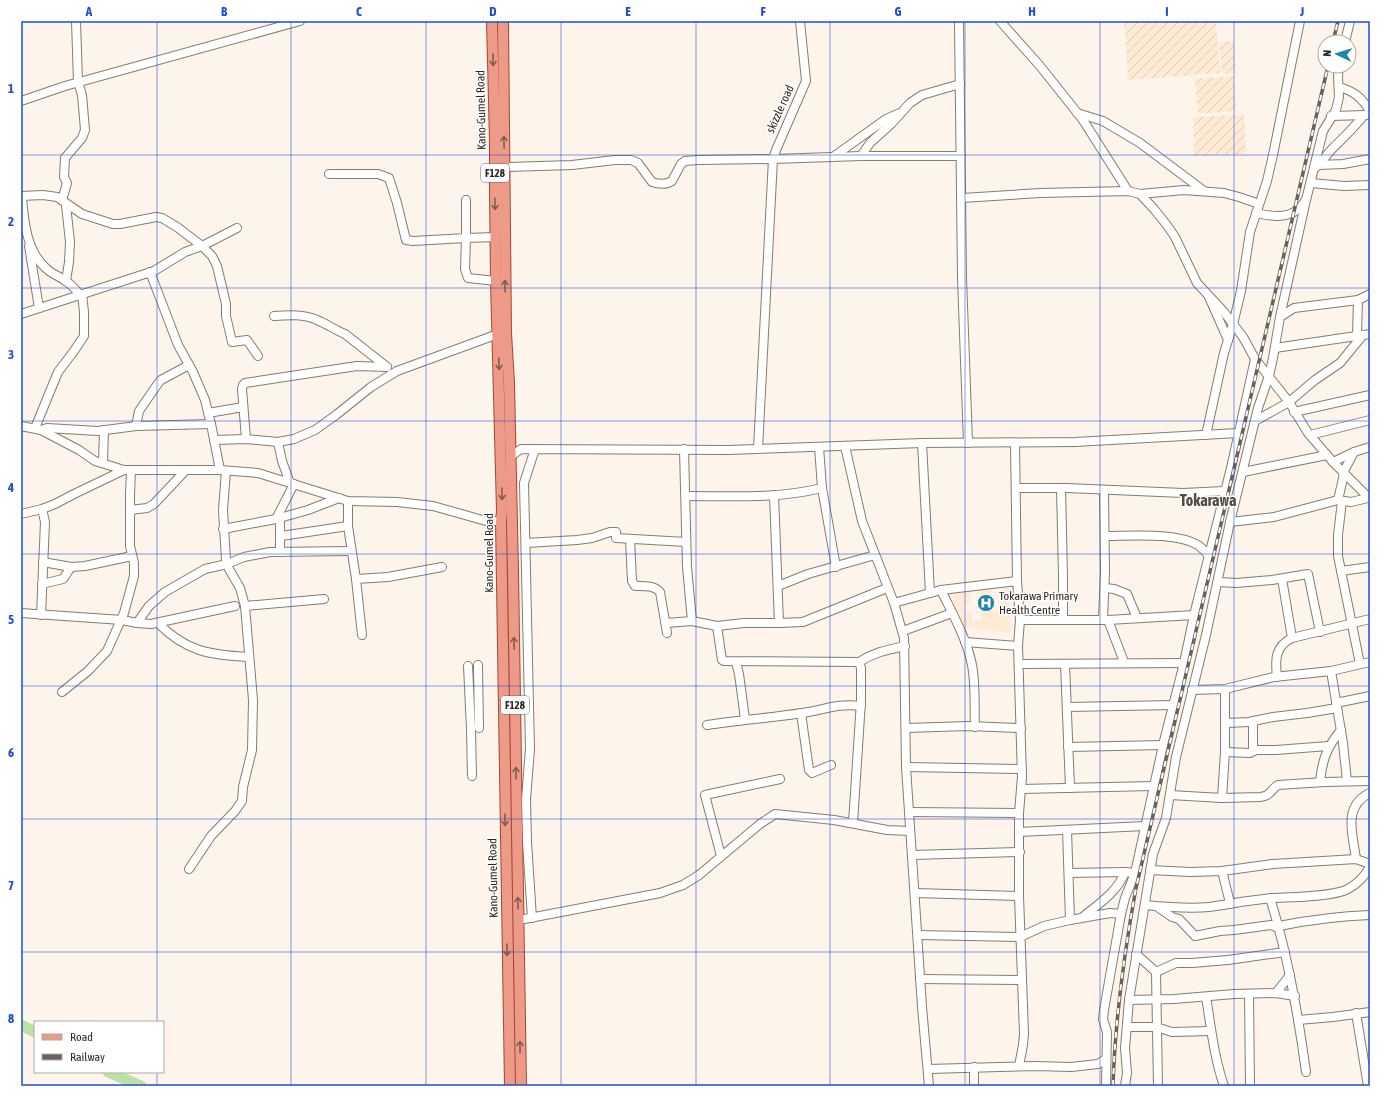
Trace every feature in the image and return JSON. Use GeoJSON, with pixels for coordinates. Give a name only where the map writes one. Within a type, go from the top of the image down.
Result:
{"type":"FeatureCollection","features":[{"type":"Feature","properties":{"kind":"main road","name":"Kano-Gumel Road"},"geometry":{"type":"LineString","coordinates":[[492,21],[496,237],[501,262],[496,281],[502,504],[501,521],[510,1086]]}},
{"type":"Feature","properties":{"kind":"main road","name":"Kano-Gumel Road"},"geometry":{"type":"LineString","coordinates":[[503,21],[504,168],[501,262],[506,333],[511,456],[521,1086]]}},
{"type":"Feature","properties":{"kind":"main road"},"geometry":{"type":"LineString","coordinates":[[504,716],[516,717]]}},
{"type":"Feature","properties":{"kind":"street"},"geometry":{"type":"LineString","coordinates":[[66,281],[70,242],[64,203],[67,183],[64,177],[65,158],[82,138],[85,130],[82,96],[78,82],[76,21]]}},
{"type":"Feature","properties":{"kind":"street"},"geometry":{"type":"LineString","coordinates":[[21,101],[78,82],[300,21]]}},
{"type":"Feature","properties":{"kind":"street","name":"skizzle road"},"geometry":{"type":"LineString","coordinates":[[758,449],[773,159],[806,81],[800,21]]}},
{"type":"Feature","properties":{"kind":"street"},"geometry":{"type":"LineString","coordinates":[[959,21],[962,278],[968,443]]}},
{"type":"Feature","properties":{"kind":"street"},"geometry":{"type":"LineString","coordinates":[[1000,21],[1040,66],[1077,112],[1128,191]]}},
{"type":"Feature","properties":{"kind":"street"},"geometry":{"type":"LineString","coordinates":[[1206,435],[1241,291],[1250,232],[1273,154],[1300,21]]}},
{"type":"Feature","properties":{"kind":"street"},"geometry":{"type":"LineString","coordinates":[[1347,34],[1350,21]]}},
{"type":"Feature","properties":{"kind":"street"},"geometry":{"type":"LineString","coordinates":[[1127,1084],[1125,1048],[1129,1000],[1153,854],[1166,818],[1176,758],[1218,582],[1230,522],[1258,408],[1269,376],[1280,317],[1306,200],[1317,166],[1324,131],[1331,116],[1336,110],[1339,97],[1338,74]]}},
{"type":"Feature","properties":{"kind":"street"},"geometry":{"type":"LineString","coordinates":[[861,156],[870,143],[892,123],[910,103],[922,95],[960,84]]}},
{"type":"Feature","properties":{"kind":"street"},"geometry":{"type":"LineString","coordinates":[[1339,87],[1356,93],[1368,114]]}},
{"type":"Feature","properties":{"kind":"street"},"geometry":{"type":"LineString","coordinates":[[833,157],[886,119],[901,112]]}},
{"type":"Feature","properties":{"kind":"street"},"geometry":{"type":"LineString","coordinates":[[1077,112],[1103,121],[1140,143],[1204,192]]}},
{"type":"Feature","properties":{"kind":"street"},"geometry":{"type":"LineString","coordinates":[[1331,116],[1368,114]]}},
{"type":"Feature","properties":{"kind":"street"},"geometry":{"type":"LineString","coordinates":[[1317,166],[1327,154],[1368,114]]}},
{"type":"Feature","properties":{"kind":"street"},"geometry":{"type":"LineString","coordinates":[[504,168],[572,165],[631,160],[638,163],[652,182],[661,184],[672,181],[681,164],[685,161],[861,156],[960,156]]}},
{"type":"Feature","properties":{"kind":"street"},"geometry":{"type":"LineString","coordinates":[[1317,166],[1351,163],[1370,159]]}},
{"type":"Feature","properties":{"kind":"street"},"geometry":{"type":"LineString","coordinates":[[329,174],[378,174],[389,178],[406,240],[413,241],[496,237]]}},
{"type":"Feature","properties":{"kind":"street"},"geometry":{"type":"LineString","coordinates":[[1311,183],[1344,186],[1370,185]]}},
{"type":"Feature","properties":{"kind":"street"},"geometry":{"type":"LineString","coordinates":[[962,198],[1040,193],[1128,191],[1140,194],[1173,191],[1224,193],[1259,204]]}},
{"type":"Feature","properties":{"kind":"street"},"geometry":{"type":"LineString","coordinates":[[1140,194],[1154,209],[1175,237],[1197,283],[1214,301],[1243,337],[1255,358],[1289,402],[1310,436],[1343,473],[1369,498]]}},
{"type":"Feature","properties":{"kind":"street"},"geometry":{"type":"LineString","coordinates":[[39,308],[22,196],[43,195],[57,197],[82,214],[113,224],[120,224],[144,218],[162,218],[202,246],[212,256],[217,266],[226,304],[226,316],[232,342],[247,340],[258,356]]}},
{"type":"Feature","properties":{"kind":"street"},"geometry":{"type":"LineString","coordinates":[[466,200],[465,269],[468,278],[496,281]]}},
{"type":"Feature","properties":{"kind":"street"},"geometry":{"type":"LineString","coordinates":[[1256,213],[1271,217],[1288,214],[1298,210],[1306,200]]}},
{"type":"Feature","properties":{"kind":"street"},"geometry":{"type":"LineString","coordinates":[[21,314],[150,272],[185,252],[202,246],[238,228]]}},
{"type":"Feature","properties":{"kind":"street"},"geometry":{"type":"LineString","coordinates":[[28,239],[40,262],[46,268],[66,281],[81,295],[84,312],[84,336],[58,372],[38,429]]}},
{"type":"Feature","properties":{"kind":"street"},"geometry":{"type":"LineString","coordinates":[[150,272],[178,345],[205,400],[223,471],[223,529],[227,564],[240,588],[245,606],[253,700],[252,750],[243,787],[242,801],[235,811],[211,836],[189,869]]}},
{"type":"Feature","properties":{"kind":"street"},"geometry":{"type":"LineString","coordinates":[[1280,317],[1294,308],[1358,300],[1370,294]]}},
{"type":"Feature","properties":{"kind":"street"},"geometry":{"type":"LineString","coordinates":[[1208,296],[1228,340]]}},
{"type":"Feature","properties":{"kind":"street"},"geometry":{"type":"LineString","coordinates":[[1255,420],[1289,402],[1315,380],[1340,363],[1363,335],[1358,300]]}},
{"type":"Feature","properties":{"kind":"street"},"geometry":{"type":"LineString","coordinates":[[274,316],[284,314],[317,319],[337,331],[346,334],[387,367],[397,371]]}},
{"type":"Feature","properties":{"kind":"street"},"geometry":{"type":"LineString","coordinates":[[214,440],[246,439],[278,442],[294,439],[315,430],[336,416],[371,387],[397,371],[498,334]]}},
{"type":"Feature","properties":{"kind":"street"},"geometry":{"type":"LineString","coordinates":[[1275,348],[1363,335]]}},
{"type":"Feature","properties":{"kind":"street"},"geometry":{"type":"LineString","coordinates":[[1106,1086],[1107,1032],[1103,1019],[1121,914],[1125,898],[1135,873],[1153,786],[1174,705],[1224,491],[1231,468],[1255,358]]}},
{"type":"Feature","properties":{"kind":"street"},"geometry":{"type":"LineString","coordinates":[[136,426],[139,411],[157,385],[166,377],[189,366]]}},
{"type":"Feature","properties":{"kind":"street"},"geometry":{"type":"LineString","coordinates":[[246,439],[242,389],[245,383],[357,366],[387,367]]}},
{"type":"Feature","properties":{"kind":"street"},"geometry":{"type":"LineString","coordinates":[[1294,412],[1370,395]]}},
{"type":"Feature","properties":{"kind":"street"},"geometry":{"type":"LineString","coordinates":[[208,413],[243,407]]}},
{"type":"Feature","properties":{"kind":"street"},"geometry":{"type":"LineString","coordinates":[[1310,436],[1370,420]]}},
{"type":"Feature","properties":{"kind":"street"},"geometry":{"type":"LineString","coordinates":[[21,426],[38,429],[104,430],[136,426],[211,424]]}},
{"type":"Feature","properties":{"kind":"street"},"geometry":{"type":"LineString","coordinates":[[38,429],[79,450],[96,461],[127,470],[258,473],[348,501],[419,504],[433,506],[486,521],[501,521]]}},
{"type":"Feature","properties":{"kind":"street"},"geometry":{"type":"LineString","coordinates":[[103,463],[104,430]]}},
{"type":"Feature","properties":{"kind":"street"},"geometry":{"type":"LineString","coordinates":[[511,456],[520,450],[535,449],[657,451],[684,449],[758,449],[922,444],[1075,442],[1238,433]]}},
{"type":"Feature","properties":{"kind":"street"},"geometry":{"type":"LineString","coordinates":[[278,442],[282,461],[292,484],[278,518],[281,536],[280,552]]}},
{"type":"Feature","properties":{"kind":"street"},"geometry":{"type":"LineString","coordinates":[[1015,443],[1017,581],[1020,620],[1018,646],[1020,664],[1022,769],[1019,813],[1019,896],[1024,1040],[1019,1066]]}},
{"type":"Feature","properties":{"kind":"street"},"geometry":{"type":"LineString","coordinates":[[922,444],[930,593]]}},
{"type":"Feature","properties":{"kind":"street"},"geometry":{"type":"LineString","coordinates":[[845,446],[860,513],[887,588],[894,603],[903,631],[905,646],[906,767],[920,979],[929,1086]]}},
{"type":"Feature","properties":{"kind":"street"},"geometry":{"type":"LineString","coordinates":[[1333,462],[1370,446]]}},
{"type":"Feature","properties":{"kind":"street"},"geometry":{"type":"LineString","coordinates":[[819,447],[822,488],[836,567]]}},
{"type":"Feature","properties":{"kind":"street"},"geometry":{"type":"LineString","coordinates":[[532,918],[526,806],[530,749],[524,483],[535,449]]}},
{"type":"Feature","properties":{"kind":"street"},"geometry":{"type":"LineString","coordinates":[[684,449],[687,567],[692,621]]}},
{"type":"Feature","properties":{"kind":"street"},"geometry":{"type":"LineString","coordinates":[[1354,452],[1343,473],[1340,500],[1338,556],[1360,664]]}},
{"type":"Feature","properties":{"kind":"street"},"geometry":{"type":"LineString","coordinates":[[1243,472],[1327,455]]}},
{"type":"Feature","properties":{"kind":"street"},"geometry":{"type":"LineString","coordinates":[[21,514],[55,504],[127,470]]}},
{"type":"Feature","properties":{"kind":"street"},"geometry":{"type":"LineString","coordinates":[[62,692],[102,658],[122,620],[134,576],[134,563],[130,546],[130,510],[127,470]]}},
{"type":"Feature","properties":{"kind":"street"},"geometry":{"type":"LineString","coordinates":[[130,510],[147,508],[154,504],[185,471]]}},
{"type":"Feature","properties":{"kind":"street"},"geometry":{"type":"LineString","coordinates":[[686,496],[774,495],[802,493],[822,488]]}},
{"type":"Feature","properties":{"kind":"street"},"geometry":{"type":"LineString","coordinates":[[1016,488],[1061,488],[1183,494],[1203,491],[1224,491]]}},
{"type":"Feature","properties":{"kind":"street"},"geometry":{"type":"LineString","coordinates":[[1061,488],[1063,620]]}},
{"type":"Feature","properties":{"kind":"street"},"geometry":{"type":"LineString","coordinates":[[1104,491],[1106,536],[1104,588],[1106,620],[1124,662]]}},
{"type":"Feature","properties":{"kind":"street"},"geometry":{"type":"LineString","coordinates":[[774,495],[780,623]]}},
{"type":"Feature","properties":{"kind":"street"},"geometry":{"type":"LineString","coordinates":[[223,529],[278,518],[308,510],[339,498]]}},
{"type":"Feature","properties":{"kind":"street"},"geometry":{"type":"LineString","coordinates":[[1230,522],[1274,517],[1340,500],[1352,502],[1369,498]]}},
{"type":"Feature","properties":{"kind":"street"},"geometry":{"type":"LineString","coordinates":[[348,501],[348,526],[362,635]]}},
{"type":"Feature","properties":{"kind":"street"},"geometry":{"type":"LineString","coordinates":[[41,615],[45,522],[42,509]]}},
{"type":"Feature","properties":{"kind":"street"},"geometry":{"type":"LineString","coordinates":[[281,536],[348,526]]}},
{"type":"Feature","properties":{"kind":"street"},"geometry":{"type":"LineString","coordinates":[[526,543],[592,538],[610,532],[616,532],[616,538],[686,542]]}},
{"type":"Feature","properties":{"kind":"street"},"geometry":{"type":"LineString","coordinates":[[1106,536],[1149,536],[1176,538],[1200,546],[1209,556]]}},
{"type":"Feature","properties":{"kind":"street"},"geometry":{"type":"LineString","coordinates":[[630,539],[632,581],[635,586],[652,587],[658,589],[661,594],[667,633]]}},
{"type":"Feature","properties":{"kind":"street"},"geometry":{"type":"LineString","coordinates":[[137,623],[149,606],[164,592],[205,569],[227,564],[244,557],[280,552],[352,551]]}},
{"type":"Feature","properties":{"kind":"street"},"geometry":{"type":"LineString","coordinates":[[778,586],[808,574],[875,555]]}},
{"type":"Feature","properties":{"kind":"street"},"geometry":{"type":"LineString","coordinates":[[43,562],[71,567],[85,566],[132,556]]}},
{"type":"Feature","properties":{"kind":"street"},"geometry":{"type":"LineString","coordinates":[[42,584],[63,579],[71,567]]}},
{"type":"Feature","properties":{"kind":"street"},"geometry":{"type":"LineString","coordinates":[[356,579],[388,576],[442,567]]}},
{"type":"Feature","properties":{"kind":"street"},"geometry":{"type":"LineString","coordinates":[[1341,571],[1370,567]]}},
{"type":"Feature","properties":{"kind":"street"},"geometry":{"type":"LineString","coordinates":[[1218,582],[1236,583],[1282,579],[1307,574],[1309,575],[1320,632]]}},
{"type":"Feature","properties":{"kind":"street"},"geometry":{"type":"LineString","coordinates":[[1282,579],[1292,638]]}},
{"type":"Feature","properties":{"kind":"street"},"geometry":{"type":"LineString","coordinates":[[894,603],[941,590],[1017,581]]}},
{"type":"Feature","properties":{"kind":"street"},"geometry":{"type":"LineString","coordinates":[[666,623],[692,621],[717,626],[744,623],[802,622],[887,588]]}},
{"type":"Feature","properties":{"kind":"street"},"geometry":{"type":"LineString","coordinates":[[1104,588],[1114,588],[1127,594],[1137,618]]}},
{"type":"Feature","properties":{"kind":"street"},"geometry":{"type":"LineString","coordinates":[[941,590],[965,642],[972,664],[975,688],[975,727]]}},
{"type":"Feature","properties":{"kind":"street"},"geometry":{"type":"LineString","coordinates":[[245,606],[324,599]]}},
{"type":"Feature","properties":{"kind":"street"},"geometry":{"type":"LineString","coordinates":[[21,613],[122,620],[151,624],[235,606]]}},
{"type":"Feature","properties":{"kind":"street"},"geometry":{"type":"LineString","coordinates":[[903,631],[952,613]]}},
{"type":"Feature","properties":{"kind":"street"},"geometry":{"type":"LineString","coordinates":[[1020,620],[1106,620],[1194,615]]}},
{"type":"Feature","properties":{"kind":"street"},"geometry":{"type":"LineString","coordinates":[[1277,677],[1277,655],[1284,642],[1292,638],[1352,624],[1370,618]]}},
{"type":"Feature","properties":{"kind":"street"},"geometry":{"type":"LineString","coordinates":[[158,623],[176,638],[201,651],[219,655],[249,657]]}},
{"type":"Feature","properties":{"kind":"street"},"geometry":{"type":"LineString","coordinates":[[717,626],[722,660],[724,661],[859,662],[883,650],[905,646]]}},
{"type":"Feature","properties":{"kind":"street"},"geometry":{"type":"LineString","coordinates":[[965,642],[1018,646]]}},
{"type":"Feature","properties":{"kind":"street"},"geometry":{"type":"LineString","coordinates":[[736,662],[745,719]]}},
{"type":"Feature","properties":{"kind":"street"},"geometry":{"type":"LineString","coordinates":[[853,823],[862,678],[859,662]]}},
{"type":"Feature","properties":{"kind":"street"},"geometry":{"type":"LineString","coordinates":[[1020,664],[1124,662],[1184,663]]}},
{"type":"Feature","properties":{"kind":"street"},"geometry":{"type":"LineString","coordinates":[[1192,690],[1226,689],[1277,677],[1331,671],[1370,662]]}},
{"type":"Feature","properties":{"kind":"street"},"geometry":{"type":"LineString","coordinates":[[478,664],[479,728]]}},
{"type":"Feature","properties":{"kind":"street"},"geometry":{"type":"LineString","coordinates":[[1065,664],[1070,788]]}},
{"type":"Feature","properties":{"kind":"street"},"geometry":{"type":"LineString","coordinates":[[468,666],[472,776]]}},
{"type":"Feature","properties":{"kind":"street"},"geometry":{"type":"LineString","coordinates":[[1331,671],[1341,730],[1346,781]]}},
{"type":"Feature","properties":{"kind":"street"},"geometry":{"type":"LineString","coordinates":[[1222,798],[1225,752],[1226,689]]}},
{"type":"Feature","properties":{"kind":"street"},"geometry":{"type":"LineString","coordinates":[[1226,723],[1253,721],[1307,713],[1370,696]]}},
{"type":"Feature","properties":{"kind":"street"},"geometry":{"type":"LineString","coordinates":[[707,725],[801,713],[849,704],[860,706]]}},
{"type":"Feature","properties":{"kind":"street"},"geometry":{"type":"LineString","coordinates":[[1067,707],[1174,705]]}},
{"type":"Feature","properties":{"kind":"street"},"geometry":{"type":"LineString","coordinates":[[801,713],[809,770],[812,773],[831,765]]}},
{"type":"Feature","properties":{"kind":"street"},"geometry":{"type":"LineString","coordinates":[[1253,721],[1253,751]]}},
{"type":"Feature","properties":{"kind":"street"},"geometry":{"type":"LineString","coordinates":[[906,728],[1021,728]]}},
{"type":"Feature","properties":{"kind":"street"},"geometry":{"type":"LineString","coordinates":[[1320,782],[1322,764],[1328,746],[1341,730]]}},
{"type":"Feature","properties":{"kind":"street"},"geometry":{"type":"LineString","coordinates":[[1068,747],[1163,745]]}},
{"type":"Feature","properties":{"kind":"street"},"geometry":{"type":"LineString","coordinates":[[1225,752],[1250,753],[1256,750],[1328,746]]}},
{"type":"Feature","properties":{"kind":"street"},"geometry":{"type":"LineString","coordinates":[[906,767],[1022,769]]}},
{"type":"Feature","properties":{"kind":"street"},"geometry":{"type":"LineString","coordinates":[[721,856],[705,795],[780,779]]}},
{"type":"Feature","properties":{"kind":"street"},"geometry":{"type":"LineString","coordinates":[[1170,795],[1222,798],[1260,797],[1265,796],[1278,785],[1370,781]]}},
{"type":"Feature","properties":{"kind":"street"},"geometry":{"type":"LineString","coordinates":[[1021,789],[1153,786]]}},
{"type":"Feature","properties":{"kind":"street"},"geometry":{"type":"LineString","coordinates":[[1356,859],[1351,824],[1352,811],[1358,800],[1370,793]]}},
{"type":"Feature","properties":{"kind":"street"},"geometry":{"type":"LineString","coordinates":[[910,812],[1019,813]]}},
{"type":"Feature","properties":{"kind":"street"},"geometry":{"type":"LineString","coordinates":[[518,920],[666,891],[690,882],[775,814],[801,816],[853,823],[887,830],[910,832]]}},
{"type":"Feature","properties":{"kind":"street"},"geometry":{"type":"LineString","coordinates":[[1019,832],[1145,826]]}},
{"type":"Feature","properties":{"kind":"street"},"geometry":{"type":"LineString","coordinates":[[1067,830],[1070,920]]}},
{"type":"Feature","properties":{"kind":"street"},"geometry":{"type":"LineString","coordinates":[[912,855],[1020,852]]}},
{"type":"Feature","properties":{"kind":"street"},"geometry":{"type":"LineString","coordinates":[[1145,905],[1201,907],[1270,898],[1335,893],[1348,889],[1370,869],[1356,859],[1274,864],[1222,871],[1190,872],[1150,870]]}},
{"type":"Feature","properties":{"kind":"street"},"geometry":{"type":"LineString","coordinates":[[1222,871],[1230,903]]}},
{"type":"Feature","properties":{"kind":"street"},"geometry":{"type":"LineString","coordinates":[[1068,872],[1135,873]]}},
{"type":"Feature","properties":{"kind":"street"},"geometry":{"type":"LineString","coordinates":[[1084,917],[1117,887],[1125,872]]}},
{"type":"Feature","properties":{"kind":"street"},"geometry":{"type":"LineString","coordinates":[[915,893],[1019,896]]}},
{"type":"Feature","properties":{"kind":"street"},"geometry":{"type":"LineString","coordinates":[[1270,898],[1279,927],[1290,975],[1306,1072]]}},
{"type":"Feature","properties":{"kind":"street"},"geometry":{"type":"LineString","coordinates":[[1156,906],[1172,917],[1179,919],[1195,936],[1220,931],[1272,925],[1279,927],[1343,916],[1370,915]]}},
{"type":"Feature","properties":{"kind":"street"},"geometry":{"type":"LineString","coordinates":[[918,936],[1020,937],[1044,926],[1070,920],[1110,913],[1121,914]]}},
{"type":"Feature","properties":{"kind":"street"},"geometry":{"type":"LineString","coordinates":[[1156,972],[1176,963],[1228,960],[1285,952]]}},
{"type":"Feature","properties":{"kind":"street"},"geometry":{"type":"LineString","coordinates":[[1136,954],[1156,972],[1158,1086]]}},
{"type":"Feature","properties":{"kind":"street"},"geometry":{"type":"LineString","coordinates":[[1276,993],[1290,975]]}},
{"type":"Feature","properties":{"kind":"street"},"geometry":{"type":"LineString","coordinates":[[920,979],[1022,980]]}},
{"type":"Feature","properties":{"kind":"street"},"geometry":{"type":"LineString","coordinates":[[1129,1000],[1156,1000],[1276,993],[1294,996]]}},
{"type":"Feature","properties":{"kind":"street"},"geometry":{"type":"LineString","coordinates":[[1249,994],[1250,1086]]}},
{"type":"Feature","properties":{"kind":"street"},"geometry":{"type":"LineString","coordinates":[[1206,997],[1210,1031],[1218,1069],[1224,1086]]}},
{"type":"Feature","properties":{"kind":"street"},"geometry":{"type":"LineString","coordinates":[[1298,1020],[1370,1012]]}},
{"type":"Feature","properties":{"kind":"street"},"geometry":{"type":"LineString","coordinates":[[1356,1013],[1368,1086]]}},
{"type":"Feature","properties":{"kind":"street"},"geometry":{"type":"LineString","coordinates":[[1127,1027],[1156,1027],[1172,1032],[1210,1031]]}},
{"type":"Feature","properties":{"kind":"street"},"geometry":{"type":"LineString","coordinates":[[928,1069],[1019,1066],[1071,1067],[1098,1064],[1106,1059]]}},
{"type":"Feature","properties":{"kind":"street"},"geometry":{"type":"LineString","coordinates":[[1098,1064],[1106,1070]]}},
{"type":"Feature","properties":{"kind":"street"},"geometry":{"type":"LineString","coordinates":[[974,1067],[974,1086]]}},
{"type":"Feature","properties":{"kind":"shaded area"},"geometry":{"type":"Polygon","coordinates":[[[1124,21],[1216,21],[1220,73],[1128,80],[1124,21]]]}},
{"type":"Feature","properties":{"kind":"shaded area"},"geometry":{"type":"Polygon","coordinates":[[[1234,41],[1236,73],[1222,74],[1219,42],[1234,41]]]}},
{"type":"Feature","properties":{"kind":"shaded area"},"geometry":{"type":"Polygon","coordinates":[[[1234,76],[1236,111],[1198,114],[1195,79],[1234,76]]]}},
{"type":"Feature","properties":{"kind":"shaded area"},"geometry":{"type":"Polygon","coordinates":[[[1244,115],[1246,154],[1194,156],[1193,117],[1244,115]]]}},
{"type":"Feature","properties":{"kind":"shaded area"},"geometry":{"type":"Polygon","coordinates":[[[1008,577],[1011,633],[969,628],[957,623],[952,587],[1008,577]],[[1001,585],[991,586],[993,599],[980,601],[978,591],[969,593],[970,603],[965,604],[965,614],[971,614],[972,621],[982,620],[981,612],[1005,609],[1001,585]]]}},
{"type":"Feature","properties":{"kind":"waterway"},"geometry":{"type":"LineString","coordinates":[[21,1025],[34,1032]]}},
{"type":"Feature","properties":{"kind":"waterway"},"geometry":{"type":"LineString","coordinates":[[110,1073],[141,1086]]}},
{"type":"Feature","properties":{"kind":"railway"},"geometry":{"type":"LineString","coordinates":[[1335,34],[1338,21]]}},
{"type":"Feature","properties":{"kind":"railway"},"geometry":{"type":"LineString","coordinates":[[1113,1086],[1121,987],[1136,888],[1326,74]]}},
{"type":"Feature","properties":{"kind":"place","name":"Tokarawa Primary Health Centre"},"geometry":{"type":"Point","coordinates":[986,603]}},
{"type":"Feature","properties":{"kind":"district","name":"Tokarawa"},"geometry":{"type":"Point","coordinates":[1208,500]}}]}
